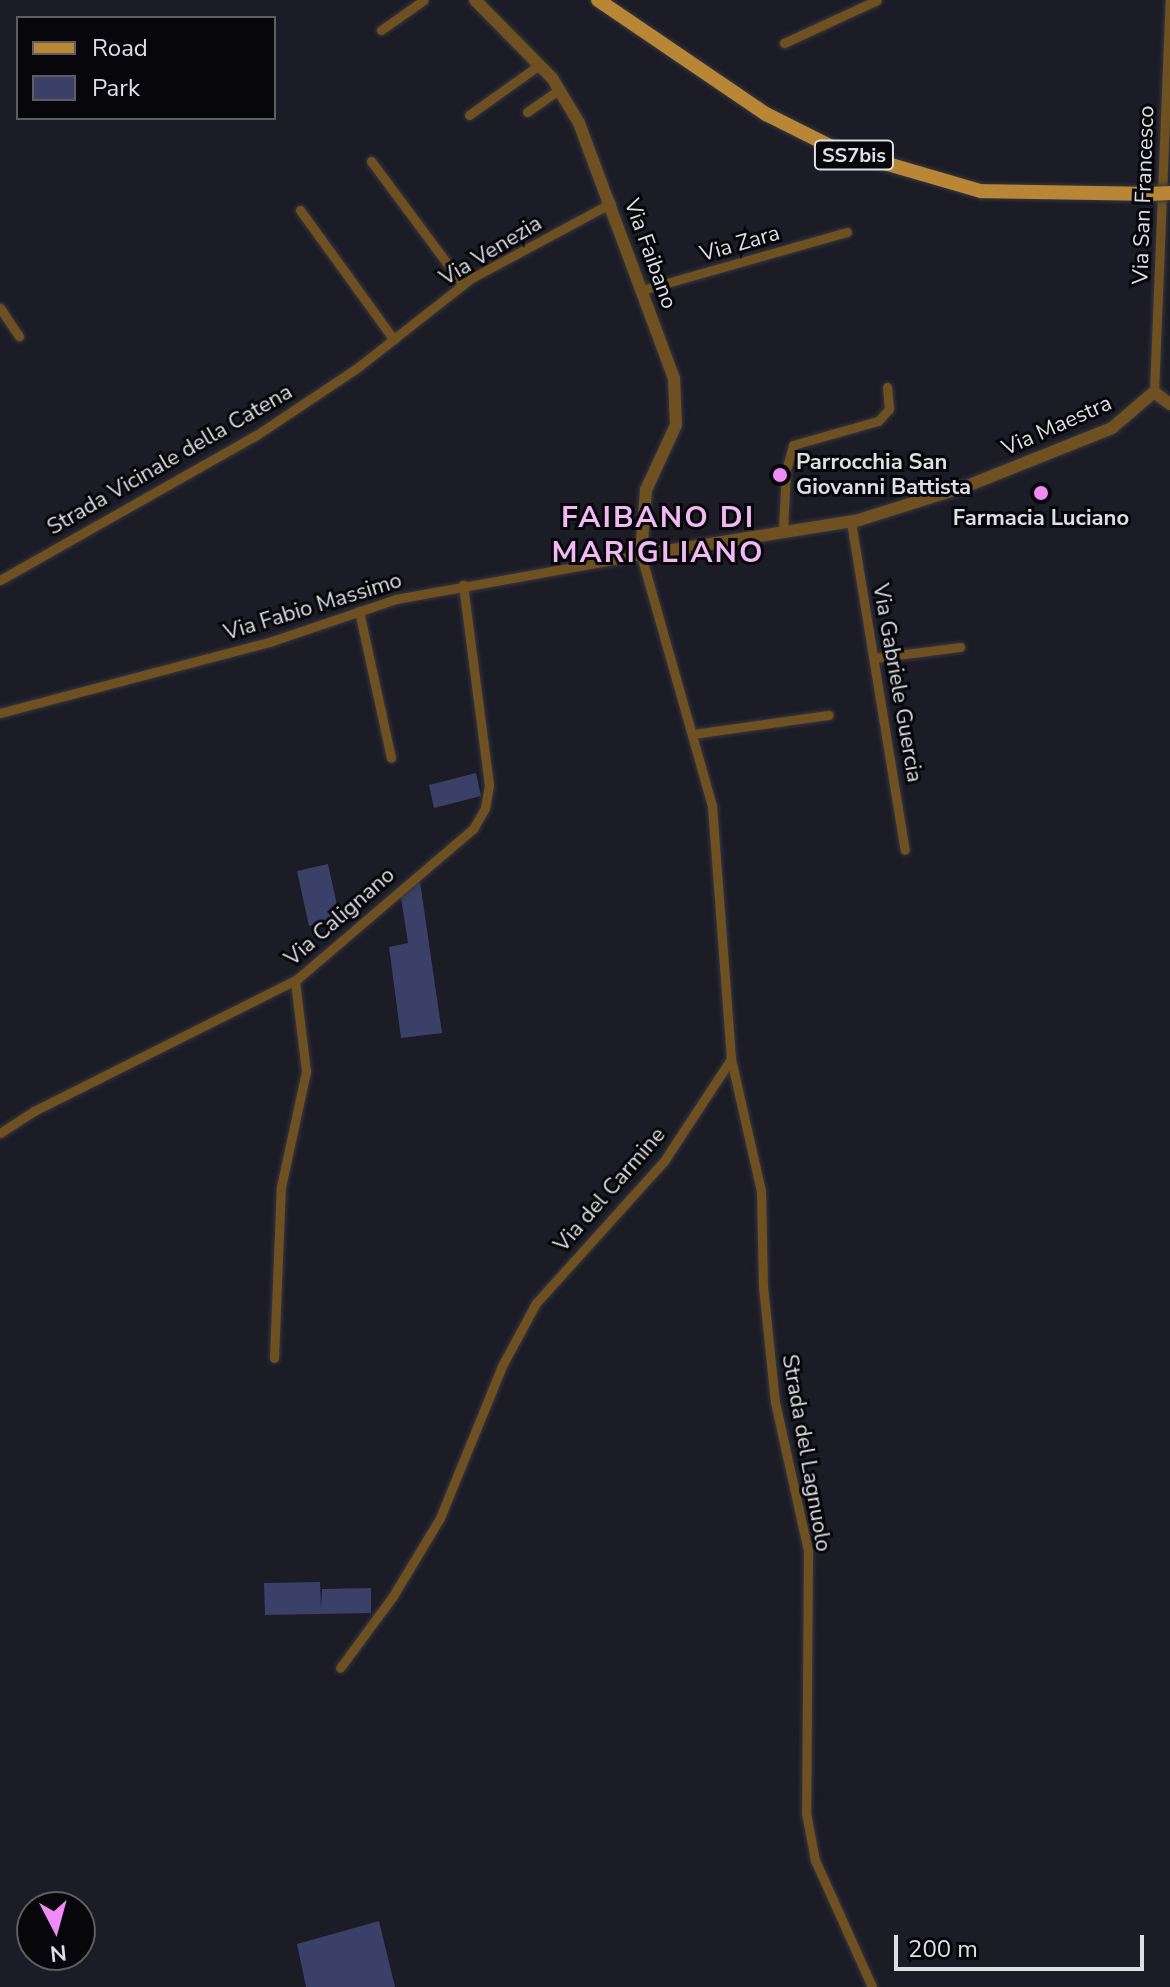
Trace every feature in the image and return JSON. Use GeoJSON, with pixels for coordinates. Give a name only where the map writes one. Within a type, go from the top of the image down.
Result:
{"type":"FeatureCollection","features":[{"type":"Feature","properties":{"kind":"main road","name":"SS7bis"},"geometry":{"type":"LineString","coordinates":[[598,0],[766,114],[836,149],[981,191],[1170,193]]}},
{"type":"Feature","properties":{"kind":"street"},"geometry":{"type":"LineString","coordinates":[[381,30],[424,0]]}},
{"type":"Feature","properties":{"kind":"street","name":"Via Faibano"},"geometry":{"type":"LineString","coordinates":[[475,0],[539,65],[579,123],[674,379],[677,408],[673,438],[646,490],[641,555]]}},
{"type":"Feature","properties":{"kind":"street"},"geometry":{"type":"LineString","coordinates":[[784,43],[877,0]]}},
{"type":"Feature","properties":{"kind":"street","name":"Via San Francesco"},"geometry":{"type":"LineString","coordinates":[[1154,392],[1170,0]]}},
{"type":"Feature","properties":{"kind":"street"},"geometry":{"type":"LineString","coordinates":[[469,115],[539,65]]}},
{"type":"Feature","properties":{"kind":"street"},"geometry":{"type":"LineString","coordinates":[[527,112],[559,90]]}},
{"type":"Feature","properties":{"kind":"street"},"geometry":{"type":"LineString","coordinates":[[371,161],[463,285]]}},
{"type":"Feature","properties":{"kind":"street","name":"Via Venezia"},"geometry":{"type":"LineString","coordinates":[[357,368],[463,285],[611,203]]}},
{"type":"Feature","properties":{"kind":"street"},"geometry":{"type":"LineString","coordinates":[[300,210],[394,340]]}},
{"type":"Feature","properties":{"kind":"street","name":"Via Zara"},"geometry":{"type":"LineString","coordinates":[[642,290],[847,232]]}},
{"type":"Feature","properties":{"kind":"street"},"geometry":{"type":"LineString","coordinates":[[0,308],[19,336]]}},
{"type":"Feature","properties":{"kind":"street","name":"Strada Vicinale della Catena"},"geometry":{"type":"LineString","coordinates":[[0,580],[255,436],[357,368]]}},
{"type":"Feature","properties":{"kind":"street"},"geometry":{"type":"LineString","coordinates":[[783,530],[786,470],[793,445],[878,421],[889,409],[887,387]]}},
{"type":"Feature","properties":{"kind":"street"},"geometry":{"type":"LineString","coordinates":[[1154,392],[1170,404]]}},
{"type":"Feature","properties":{"kind":"street","name":"Via Maestra"},"geometry":{"type":"LineString","coordinates":[[641,555],[783,530],[851,522],[967,486],[1112,428],[1154,392]]}},
{"type":"Feature","properties":{"kind":"street","name":"Via Gabriele Guercia"},"geometry":{"type":"LineString","coordinates":[[851,522],[905,850]]}},
{"type":"Feature","properties":{"kind":"street"},"geometry":{"type":"LineString","coordinates":[[641,555],[712,806],[731,1059]]}},
{"type":"Feature","properties":{"kind":"street","name":"Via Fabio Massimo"},"geometry":{"type":"LineString","coordinates":[[0,713],[272,641],[359,611],[463,585],[641,555]]}},
{"type":"Feature","properties":{"kind":"street","name":"Via Calignano"},"geometry":{"type":"LineString","coordinates":[[0,1133],[44,1105],[295,981],[473,829],[485,808],[488,768],[463,585]]}},
{"type":"Feature","properties":{"kind":"street"},"geometry":{"type":"LineString","coordinates":[[359,611],[391,758]]}},
{"type":"Feature","properties":{"kind":"street"},"geometry":{"type":"LineString","coordinates":[[875,658],[960,647]]}},
{"type":"Feature","properties":{"kind":"street"},"geometry":{"type":"LineString","coordinates":[[693,734],[829,715]]}},
{"type":"Feature","properties":{"kind":"street"},"geometry":{"type":"LineString","coordinates":[[274,1358],[281,1187],[306,1071],[295,981]]}},
{"type":"Feature","properties":{"kind":"street","name":"Via del Carmine"},"geometry":{"type":"LineString","coordinates":[[340,1668],[393,1596],[440,1518],[502,1366],[536,1303],[664,1161],[731,1059]]}},
{"type":"Feature","properties":{"kind":"street","name":"Strada del Lagnuolo"},"geometry":{"type":"LineString","coordinates":[[731,1059],[761,1191],[763,1286],[775,1402],[808,1551],[806,1813],[815,1860],[872,1987]]}},
{"type":"Feature","properties":{"kind":"green space"},"geometry":{"type":"Polygon","coordinates":[[[476,773],[481,796],[434,808],[429,785],[476,773]]]}},
{"type":"Feature","properties":{"kind":"green space"},"geometry":{"type":"Polygon","coordinates":[[[328,864],[340,919],[309,926],[297,871],[328,864]]]}},
{"type":"Feature","properties":{"kind":"green space"},"geometry":{"type":"Polygon","coordinates":[[[419,875],[442,1033],[401,1038],[389,947],[408,943],[400,891],[419,875]]]}},
{"type":"Feature","properties":{"kind":"green space"},"geometry":{"type":"Polygon","coordinates":[[[320,1582],[321,1609],[322,1589],[371,1588],[371,1613],[265,1615],[264,1583],[320,1582]]]}},
{"type":"Feature","properties":{"kind":"green space"},"geometry":{"type":"Polygon","coordinates":[[[379,1921],[395,1987],[306,1987],[297,1944],[379,1921]]]}},
{"type":"Feature","properties":{"kind":"place","name":"Parrocchia San Giovanni Battista"},"geometry":{"type":"Point","coordinates":[780,475]}},
{"type":"Feature","properties":{"kind":"place","name":"Farmacia Luciano"},"geometry":{"type":"Point","coordinates":[1041,493]}},
{"type":"Feature","properties":{"kind":"district","name":"FAIBANO DI MARIGLIANO"},"geometry":{"type":"Point","coordinates":[658,535]}}]}
